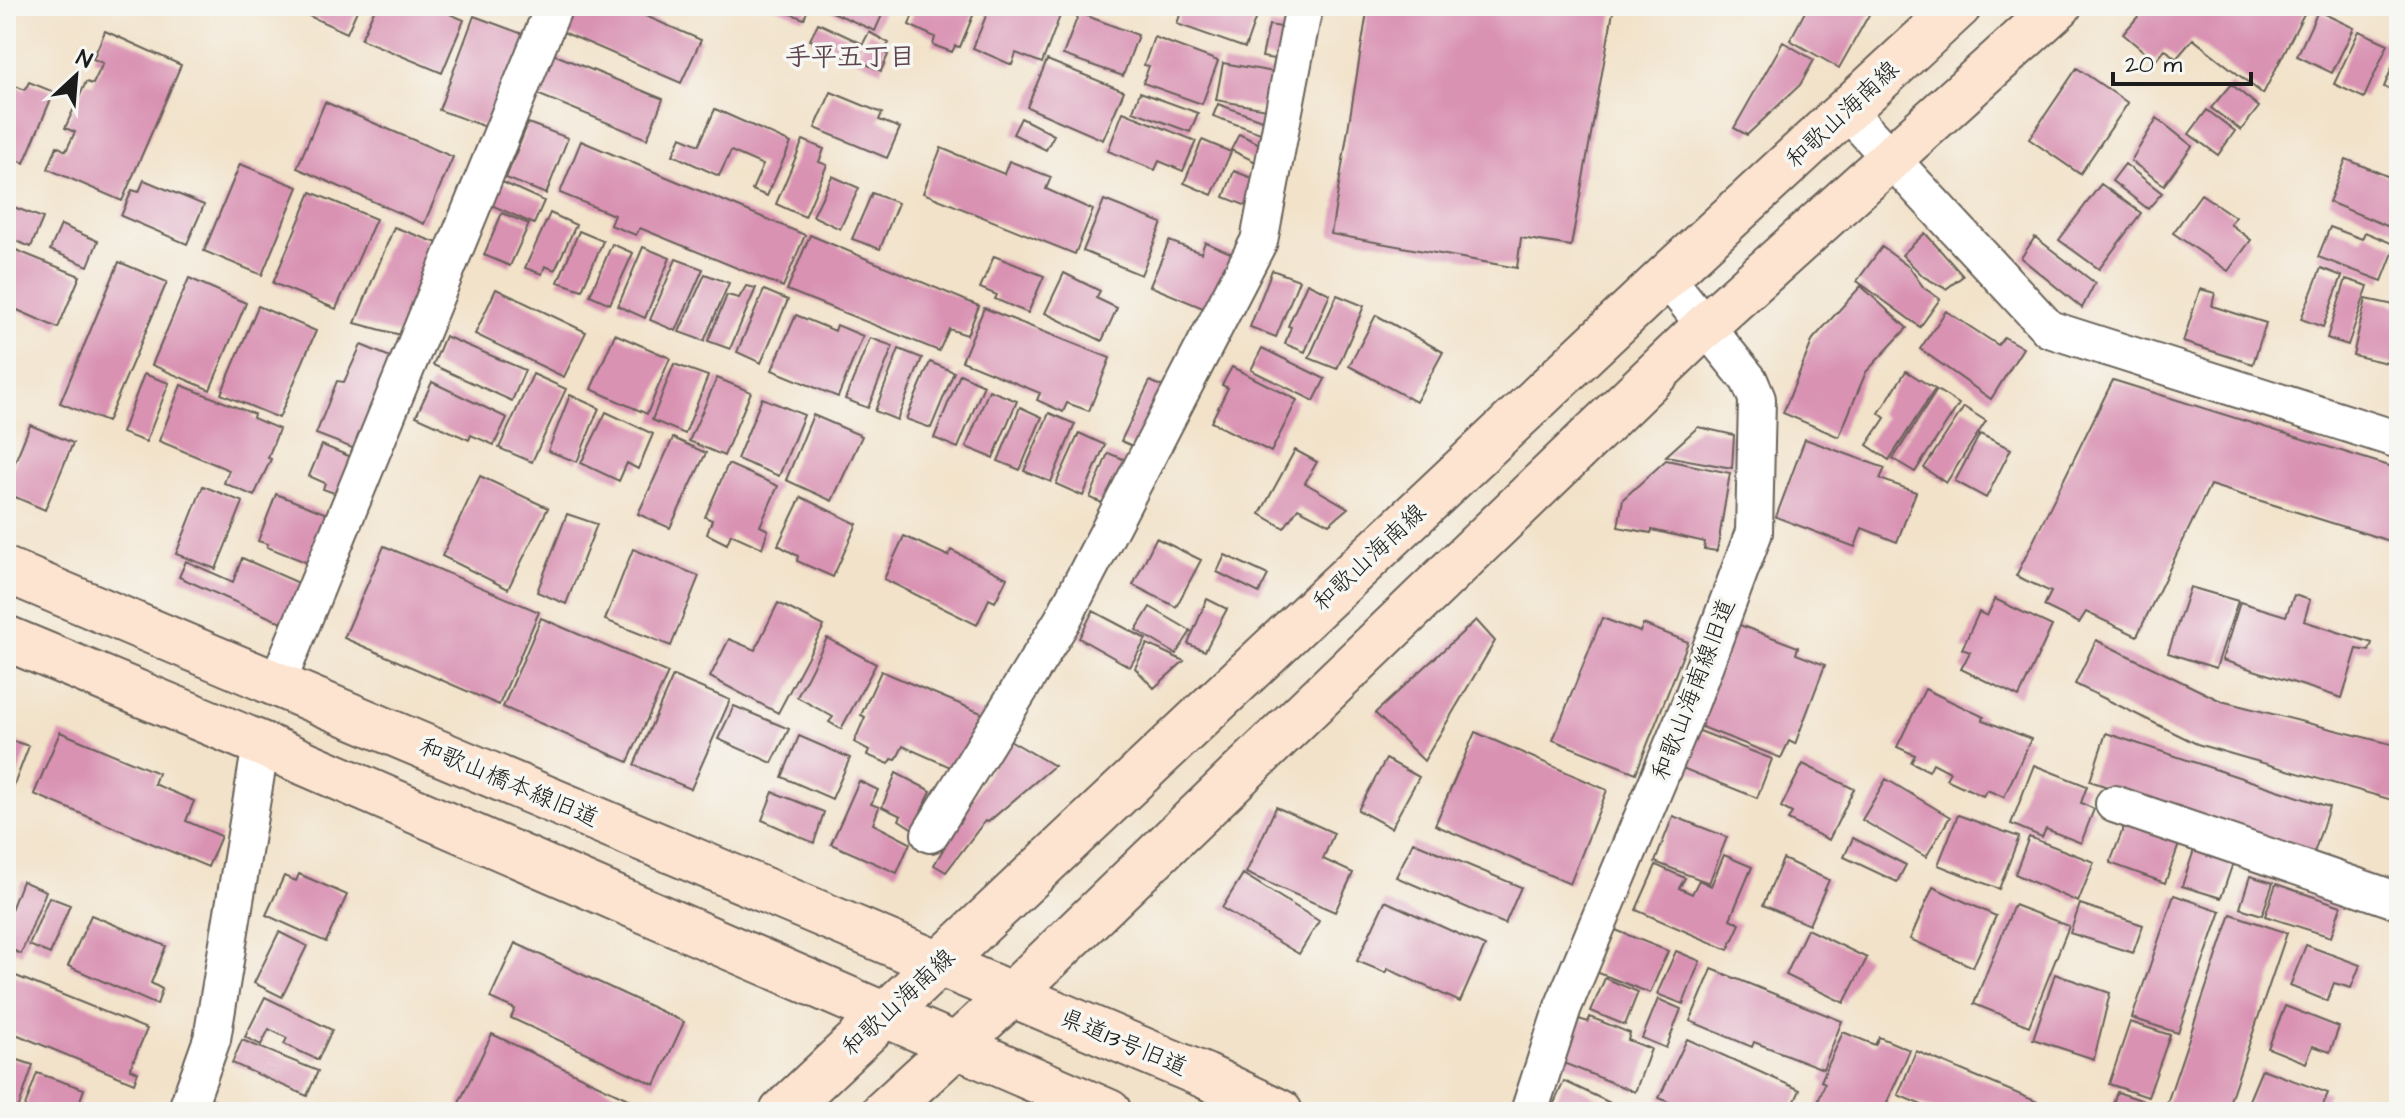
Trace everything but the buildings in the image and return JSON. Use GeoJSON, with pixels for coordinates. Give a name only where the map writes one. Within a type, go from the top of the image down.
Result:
{"type":"FeatureCollection","features":[{"type":"Feature","properties":{"kind":"main road","name":"和歌山海南線"},"geometry":{"type":"LineString","coordinates":[[782,1112],[1666,277],[1959,6]]}},
{"type":"Feature","properties":{"kind":"main road"},"geometry":{"type":"LineString","coordinates":[[884,1112],[954,1044],[1011,995],[1705,326],[2059,6]]}},
{"type":"Feature","properties":{"kind":"main road","name":"和歌山橋本線旧道"},"geometry":{"type":"LineString","coordinates":[[6,570],[1011,995]]}},
{"type":"Feature","properties":{"kind":"main road"},"geometry":{"type":"LineString","coordinates":[[6,638],[261,744],[1109,1112]]}},
{"type":"Feature","properties":{"kind":"main road","name":"県道13号旧道"},"geometry":{"type":"LineString","coordinates":[[1011,995],[1205,1076],[1280,1112]]}},
{"type":"Feature","properties":{"kind":"street"},"geometry":{"type":"LineString","coordinates":[[277,684],[554,6]]}},
{"type":"Feature","properties":{"kind":"street"},"geometry":{"type":"LineString","coordinates":[[930,834],[1062,621],[1259,241],[1304,6]]}},
{"type":"Feature","properties":{"kind":"street"},"geometry":{"type":"LineString","coordinates":[[1846,110],[2049,329],[2399,440]]}},
{"type":"Feature","properties":{"kind":"street","name":"和歌山海南線旧道"},"geometry":{"type":"LineString","coordinates":[[1529,1112],[1563,1007],[1692,699],[1754,532],[1757,399],[1749,380],[1666,277]]}},
{"type":"Feature","properties":{"kind":"street"},"geometry":{"type":"LineString","coordinates":[[186,1112],[212,1039],[261,744]]}},
{"type":"Feature","properties":{"kind":"street"},"geometry":{"type":"LineString","coordinates":[[2114,804],[2399,901]]}},
{"type":"Feature","properties":{"kind":"district","name":"手平五丁目"},"geometry":{"type":"Point","coordinates":[850,56]}}]}
